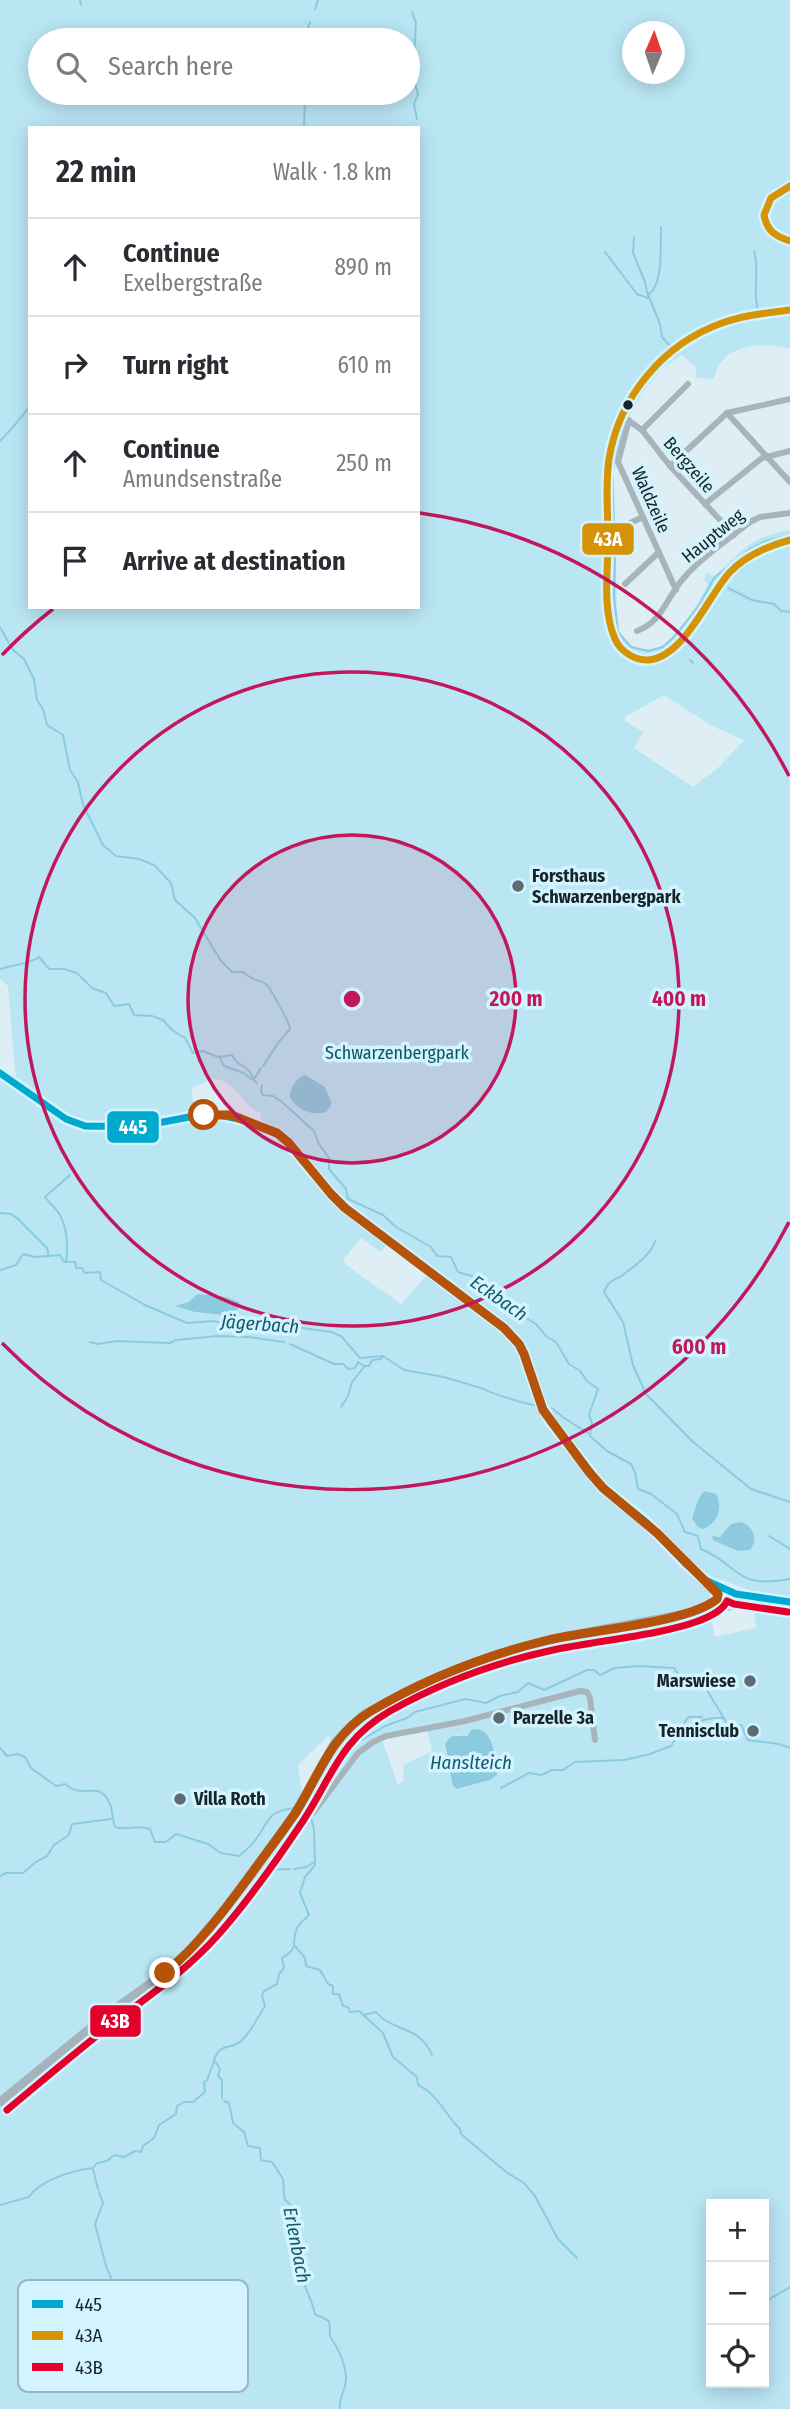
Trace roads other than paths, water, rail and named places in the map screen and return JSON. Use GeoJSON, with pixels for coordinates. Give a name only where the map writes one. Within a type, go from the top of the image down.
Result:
{"type":"FeatureCollection","features":[{"type":"Feature","properties":{"kind":"main road"},"geometry":{"type":"LineString","coordinates":[[0,1073],[66,1119],[85,1126],[137,1127],[215,1113],[243,1119],[277,1133],[289,1143],[345,1208],[494,1320],[515,1339],[524,1354],[541,1406],[568,1445],[603,1488],[646,1522],[720,1597],[790,1602]]}},
{"type":"Feature","properties":{"kind":"main road"},"geometry":{"type":"LineString","coordinates":[[0,2102],[183,1957],[226,1909],[295,1813],[328,1752],[350,1727],[372,1711],[416,1688],[513,1649],[704,1609],[729,1589],[733,1598]]}},
{"type":"Feature","properties":{"kind":"street"},"geometry":{"type":"LineString","coordinates":[[790,186],[772,195],[764,215],[772,233],[780,239],[790,241]]}},
{"type":"Feature","properties":{"kind":"street"},"geometry":{"type":"LineString","coordinates":[[790,310],[741,317],[721,323],[681,344],[647,375],[610,449],[607,498],[611,629],[616,642],[637,658],[648,660],[669,653],[732,570],[764,548],[790,540]]}},
{"type":"Feature","properties":{"kind":"street"},"geometry":{"type":"LineString","coordinates":[[642,430],[688,384]]}},
{"type":"Feature","properties":{"kind":"street"},"geometry":{"type":"LineString","coordinates":[[670,466],[726,413],[790,399]]}},
{"type":"Feature","properties":{"kind":"street"},"geometry":{"type":"LineString","coordinates":[[726,413],[790,482]]}},
{"type":"Feature","properties":{"kind":"street","name":"Bergzeile"},"geometry":{"type":"LineString","coordinates":[[625,418],[642,430],[670,466],[734,535]]}},
{"type":"Feature","properties":{"kind":"street","name":"Waldzeile"},"geometry":{"type":"LineString","coordinates":[[625,418],[618,461],[676,590]]}},
{"type":"Feature","properties":{"kind":"street"},"geometry":{"type":"LineString","coordinates":[[705,504],[765,456],[790,452]]}},
{"type":"Feature","properties":{"kind":"street","name":"Hauptweg"},"geometry":{"type":"LineString","coordinates":[[637,631],[655,621],[683,579],[750,522],[760,517],[790,513]]}},
{"type":"Feature","properties":{"kind":"street"},"geometry":{"type":"LineString","coordinates":[[628,524],[643,517]]}},
{"type":"Feature","properties":{"kind":"street"},"geometry":{"type":"LineString","coordinates":[[625,584],[659,552]]}},
{"type":"Feature","properties":{"kind":"street"},"geometry":{"type":"LineString","coordinates":[[295,1813],[299,1817],[310,1815],[358,1754],[381,1739],[464,1721],[580,1690],[587,1692],[590,1698],[595,1740]]}},
{"type":"Feature","properties":{"kind":"water"},"geometry":{"type":"Polygon","coordinates":[[[305,1075],[325,1087],[332,1104],[326,1112],[306,1111],[290,1098],[294,1084],[305,1075]]]}},
{"type":"Feature","properties":{"kind":"water"},"geometry":{"type":"Polygon","coordinates":[[[197,1294],[226,1297],[239,1302],[240,1305],[233,1316],[195,1312],[175,1306],[189,1302],[197,1294]]]}},
{"type":"Feature","properties":{"kind":"water"},"geometry":{"type":"Polygon","coordinates":[[[704,1491],[716,1494],[719,1509],[712,1524],[702,1529],[692,1518],[704,1491]]]}},
{"type":"Feature","properties":{"kind":"water"},"geometry":{"type":"Polygon","coordinates":[[[740,1522],[748,1526],[753,1533],[754,1541],[750,1550],[738,1551],[713,1540],[712,1536],[720,1537],[731,1524],[740,1522]]]}},
{"type":"Feature","properties":{"kind":"water","name":"Hanslteich"},"geometry":{"type":"Polygon","coordinates":[[[471,1730],[483,1731],[491,1741],[497,1775],[490,1780],[457,1789],[453,1786],[445,1745],[452,1737],[468,1736],[471,1730]]]}},
{"type":"Feature","properties":{"kind":"waterway"},"geometry":{"type":"LineString","coordinates":[[80,0],[81,5]]}},
{"type":"Feature","properties":{"kind":"waterway"},"geometry":{"type":"LineString","coordinates":[[315,9],[318,0]]}},
{"type":"Feature","properties":{"kind":"waterway"},"geometry":{"type":"LineString","coordinates":[[412,12],[416,28]]}},
{"type":"Feature","properties":{"kind":"waterway"},"geometry":{"type":"LineString","coordinates":[[308,28],[310,22]]}},
{"type":"Feature","properties":{"kind":"waterway"},"geometry":{"type":"LineString","coordinates":[[304,126],[305,105]]}},
{"type":"Feature","properties":{"kind":"waterway"},"geometry":{"type":"LineString","coordinates":[[414,105],[417,119]]}},
{"type":"Feature","properties":{"kind":"waterway"},"geometry":{"type":"LineString","coordinates":[[648,295],[657,283],[659,274],[661,227]]}},
{"type":"Feature","properties":{"kind":"waterway"},"geometry":{"type":"LineString","coordinates":[[634,237],[633,253],[660,324],[662,337],[669,345]]}},
{"type":"Feature","properties":{"kind":"waterway"},"geometry":{"type":"LineString","coordinates":[[754,251],[758,310]]}},
{"type":"Feature","properties":{"kind":"waterway"},"geometry":{"type":"LineString","coordinates":[[605,252],[637,294],[648,298]]}},
{"type":"Feature","properties":{"kind":"waterway"},"geometry":{"type":"LineString","coordinates":[[679,340],[721,319],[765,310]]}},
{"type":"Feature","properties":{"kind":"waterway"},"geometry":{"type":"LineString","coordinates":[[620,409],[645,372],[678,341]]}},
{"type":"Feature","properties":{"kind":"waterway"},"geometry":{"type":"LineString","coordinates":[[0,441],[28,408]]}},
{"type":"Feature","properties":{"kind":"waterway"},"geometry":{"type":"LineString","coordinates":[[624,423],[612,470],[614,595],[618,632],[631,647],[648,651],[663,647],[700,604],[714,578],[750,549],[766,541],[790,535]]}},
{"type":"Feature","properties":{"kind":"waterway"},"geometry":{"type":"LineString","coordinates":[[605,456],[612,427]]}},
{"type":"Feature","properties":{"kind":"waterway"},"geometry":{"type":"LineString","coordinates":[[736,573],[760,555]]}},
{"type":"Feature","properties":{"kind":"waterway"},"geometry":{"type":"LineString","coordinates":[[728,588],[752,600],[774,604],[781,611],[790,612]]}},
{"type":"Feature","properties":{"kind":"waterway"},"geometry":{"type":"LineString","coordinates":[[0,627],[13,650],[24,659],[34,679],[37,700],[43,709],[47,725],[63,735],[70,770],[78,782],[83,805],[103,845],[116,856],[139,859],[154,865],[171,883],[175,900],[195,918],[221,961],[232,972],[243,972],[265,983],[272,993],[290,1029],[263,1066]]}},
{"type":"Feature","properties":{"kind":"waterway"},"geometry":{"type":"LineString","coordinates":[[690,660],[693,663]]}},
{"type":"Feature","properties":{"kind":"waterway","name":"Eckbach"},"geometry":{"type":"LineString","coordinates":[[0,969],[39,957],[49,969],[64,969],[77,973],[92,988],[106,993],[114,1006],[129,1004],[134,1015],[163,1020],[185,1038],[193,1053],[203,1051],[218,1057],[232,1055],[250,1072],[257,1083]]}},
{"type":"Feature","properties":{"kind":"waterway"},"geometry":{"type":"LineString","coordinates":[[220,1058],[224,1066],[244,1073],[251,1079]]}},
{"type":"Feature","properties":{"kind":"waterway"},"geometry":{"type":"LineString","coordinates":[[254,1079],[261,1068]]}},
{"type":"Feature","properties":{"kind":"waterway","name":"Eckbach"},"geometry":{"type":"LineString","coordinates":[[262,1085],[263,1095],[273,1096],[282,1102],[314,1131],[329,1158],[329,1169],[346,1189],[348,1199],[383,1215],[396,1227],[431,1247],[437,1256],[451,1257],[458,1272],[472,1276],[501,1302],[515,1306],[520,1314],[556,1342],[569,1364],[598,1389],[589,1415],[592,1423],[590,1436],[607,1451],[631,1464],[638,1489],[651,1494],[677,1514],[685,1532],[698,1536],[701,1549],[748,1579],[790,1579]]}},
{"type":"Feature","properties":{"kind":"waterway"},"geometry":{"type":"LineString","coordinates":[[66,1261],[66,1238],[62,1220],[45,1197],[70,1175]]}},
{"type":"Feature","properties":{"kind":"waterway"},"geometry":{"type":"LineString","coordinates":[[0,1213],[11,1214],[17,1218],[47,1248],[49,1256]]}},
{"type":"Feature","properties":{"kind":"waterway"},"geometry":{"type":"LineString","coordinates":[[655,1241],[651,1250],[611,1282],[604,1292],[623,1322],[633,1365],[646,1394],[692,1441],[751,1489],[790,1502]]}},
{"type":"Feature","properties":{"kind":"waterway","name":"Jägerbach"},"geometry":{"type":"LineString","coordinates":[[0,1270],[16,1265],[23,1254],[35,1257],[60,1255],[64,1262],[75,1262],[76,1268],[82,1268],[85,1273],[100,1272],[101,1280],[145,1305],[187,1323],[213,1321],[240,1326],[257,1321],[276,1321],[295,1327],[331,1332],[341,1336],[360,1358],[383,1356],[404,1370],[444,1377],[535,1405]]}},
{"type":"Feature","properties":{"kind":"waterway"},"geometry":{"type":"LineString","coordinates":[[90,1342],[170,1343],[176,1340],[218,1336],[284,1342]]}},
{"type":"Feature","properties":{"kind":"waterway"},"geometry":{"type":"LineString","coordinates":[[290,1344],[334,1364],[343,1364],[348,1369],[355,1368],[358,1362],[369,1366],[372,1360],[381,1359],[383,1356]]}},
{"type":"Feature","properties":{"kind":"waterway"},"geometry":{"type":"LineString","coordinates":[[341,1407],[352,1382],[364,1367]]}},
{"type":"Feature","properties":{"kind":"waterway","name":"Jägerbach"},"geometry":{"type":"LineString","coordinates":[[552,1408],[588,1433]]}},
{"type":"Feature","properties":{"kind":"waterway"},"geometry":{"type":"LineString","coordinates":[[769,1536],[790,1549]]}},
{"type":"Feature","properties":{"kind":"waterway"},"geometry":{"type":"LineString","coordinates":[[301,1808],[315,1803],[355,1744],[385,1726],[415,1712],[465,1699],[486,1703],[518,1692],[528,1683],[544,1690],[587,1670],[594,1670],[600,1675],[615,1668],[674,1668],[683,1681],[699,1677],[728,1725],[741,1725],[748,1740],[775,1743],[790,1748]]}},
{"type":"Feature","properties":{"kind":"waterway"},"geometry":{"type":"LineString","coordinates":[[682,1727],[688,1717],[702,1717]]}},
{"type":"Feature","properties":{"kind":"waterway"},"geometry":{"type":"LineString","coordinates":[[501,1788],[529,1773],[541,1775],[552,1770],[563,1770],[575,1762],[624,1760],[650,1754],[671,1746],[682,1728],[707,1719],[724,1718]]}},
{"type":"Feature","properties":{"kind":"waterway"},"geometry":{"type":"LineString","coordinates":[[0,1748],[7,1756],[17,1754],[25,1757],[31,1768],[56,1786],[65,1784],[75,1790],[99,1791],[110,1804],[115,1827],[150,1829],[155,1842],[166,1842],[176,1834],[208,1844],[221,1853],[239,1856],[274,1814],[295,1808]]}},
{"type":"Feature","properties":{"kind":"waterway","name":"Erlenbach"},"geometry":{"type":"LineString","coordinates":[[222,2098],[222,2080],[218,2076],[220,2069],[214,2060],[216,2054],[241,2041],[251,2029],[265,2006],[262,1995],[264,1991],[277,1984],[279,1974],[284,1968],[282,1958],[291,1951],[297,1928],[309,1915],[300,1893],[305,1877],[315,1865],[314,1829],[309,1808]]}},
{"type":"Feature","properties":{"kind":"waterway"},"geometry":{"type":"LineString","coordinates":[[0,1876],[6,1873],[23,1873],[47,1856],[54,1845],[69,1835],[72,1824],[111,1819]]}},
{"type":"Feature","properties":{"kind":"waterway"},"geometry":{"type":"LineString","coordinates":[[294,1869],[313,1863]]}},
{"type":"Feature","properties":{"kind":"waterway"},"geometry":{"type":"LineString","coordinates":[[266,1870],[290,1869]]}},
{"type":"Feature","properties":{"kind":"waterway"},"geometry":{"type":"LineString","coordinates":[[295,1946],[305,1958],[306,1966],[320,1970],[328,1984],[333,1986],[333,1994],[339,1994],[343,2006],[348,2007],[350,2012],[359,2011],[383,2033],[393,2057],[417,2077],[418,2085],[436,2099],[461,2134],[506,2172],[524,2183],[535,2196],[558,2239],[577,2258]]}},
{"type":"Feature","properties":{"kind":"waterway"},"geometry":{"type":"LineString","coordinates":[[364,2015],[376,2012],[390,2023],[413,2033],[427,2045],[432,2055]]}},
{"type":"Feature","properties":{"kind":"waterway"},"geometry":{"type":"LineString","coordinates":[[0,2205],[29,2197],[49,2181],[93,2168],[97,2163],[107,2161],[114,2155],[124,2157],[135,2151],[141,2152],[143,2146],[154,2138],[159,2125],[176,2114],[177,2106],[184,2102],[193,2102],[205,2092],[204,2082],[214,2061]]}},
{"type":"Feature","properties":{"kind":"waterway","name":"Erlenbach"},"geometry":{"type":"LineString","coordinates":[[224,2101],[229,2103],[233,2123],[244,2132],[248,2146],[260,2148],[261,2160],[272,2162],[283,2179],[285,2200],[290,2204],[293,2220],[291,2230],[297,2241],[296,2258],[304,2271],[304,2283],[315,2314],[329,2322],[330,2336],[344,2366],[346,2381],[340,2409]]}},
{"type":"Feature","properties":{"kind":"waterway"},"geometry":{"type":"LineString","coordinates":[[93,2169],[98,2189]]}},
{"type":"Feature","properties":{"kind":"waterway"},"geometry":{"type":"LineString","coordinates":[[99,2192],[103,2203],[95,2224],[112,2280]]}},
{"type":"Feature","properties":{"kind":"waterway"},"geometry":{"type":"LineString","coordinates":[[769,2299],[790,2287]]}},
{"type":"Feature","properties":{"kind":"place","name":"Forsthaus Schwarzenbergpark"},"geometry":{"type":"Point","coordinates":[518,886]}},
{"type":"Feature","properties":{"kind":"place","name":"Marswiese"},"geometry":{"type":"Point","coordinates":[750,1681]}},
{"type":"Feature","properties":{"kind":"place","name":"Parzelle 3a"},"geometry":{"type":"Point","coordinates":[499,1718]}},
{"type":"Feature","properties":{"kind":"place","name":"Tennisclub"},"geometry":{"type":"Point","coordinates":[753,1731]}},
{"type":"Feature","properties":{"kind":"place","name":"Villa Roth"},"geometry":{"type":"Point","coordinates":[180,1799]}},
{"type":"Feature","properties":{"kind":"park label","name":"Schwarzenbergpark"},"geometry":{"type":"Point","coordinates":[397,1053]}}]}
